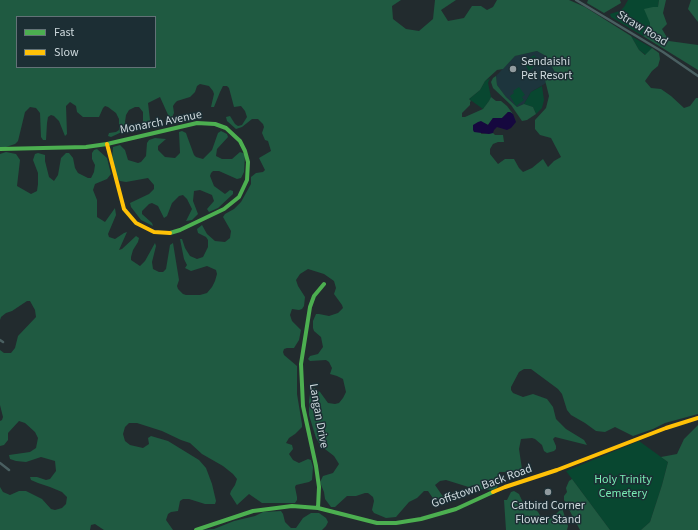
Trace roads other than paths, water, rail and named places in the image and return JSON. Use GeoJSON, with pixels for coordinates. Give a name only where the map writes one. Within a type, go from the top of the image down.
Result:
{"type":"FeatureCollection","features":[{"type":"Feature","properties":{"kind":"street","name":"Straw Road"},"geometry":{"type":"LineString","coordinates":[[576,0],[663,52],[698,76]]}},
{"type":"Feature","properties":{"kind":"street","name":"Monarch Avenue"},"geometry":{"type":"LineString","coordinates":[[0,149],[75,148],[107,144],[197,123],[216,124],[232,133],[242,144],[248,162],[247,180],[241,194],[227,207],[180,230],[169,233],[154,232],[143,228],[136,223],[124,209],[107,144]]}},
{"type":"Feature","properties":{"kind":"street","name":"Langan Drive"},"geometry":{"type":"LineString","coordinates":[[318,508],[319,487],[303,406],[301,364],[310,307],[316,293],[324,284]]}},
{"type":"Feature","properties":{"kind":"street","name":"Goffstown Back Road"},"geometry":{"type":"LineString","coordinates":[[196,530],[253,511],[292,506],[318,508],[377,523],[396,523],[421,519],[456,508],[505,487],[558,470],[666,428],[698,418]]}},
{"type":"Feature","properties":{"kind":"street"},"geometry":{"type":"LineString","coordinates":[[0,463],[9,470]]}},
{"type":"Feature","properties":{"kind":"place","name":"Sendaishi Pet Resort"},"geometry":{"type":"Point","coordinates":[513,69]}},
{"type":"Feature","properties":{"kind":"place","name":"Catbird Corner Flower Stand"},"geometry":{"type":"Point","coordinates":[548,492]}},
{"type":"Feature","properties":{"kind":"park label","name":"Holy Trinity Cemetery"},"geometry":{"type":"Point","coordinates":[623,487]}}]}
